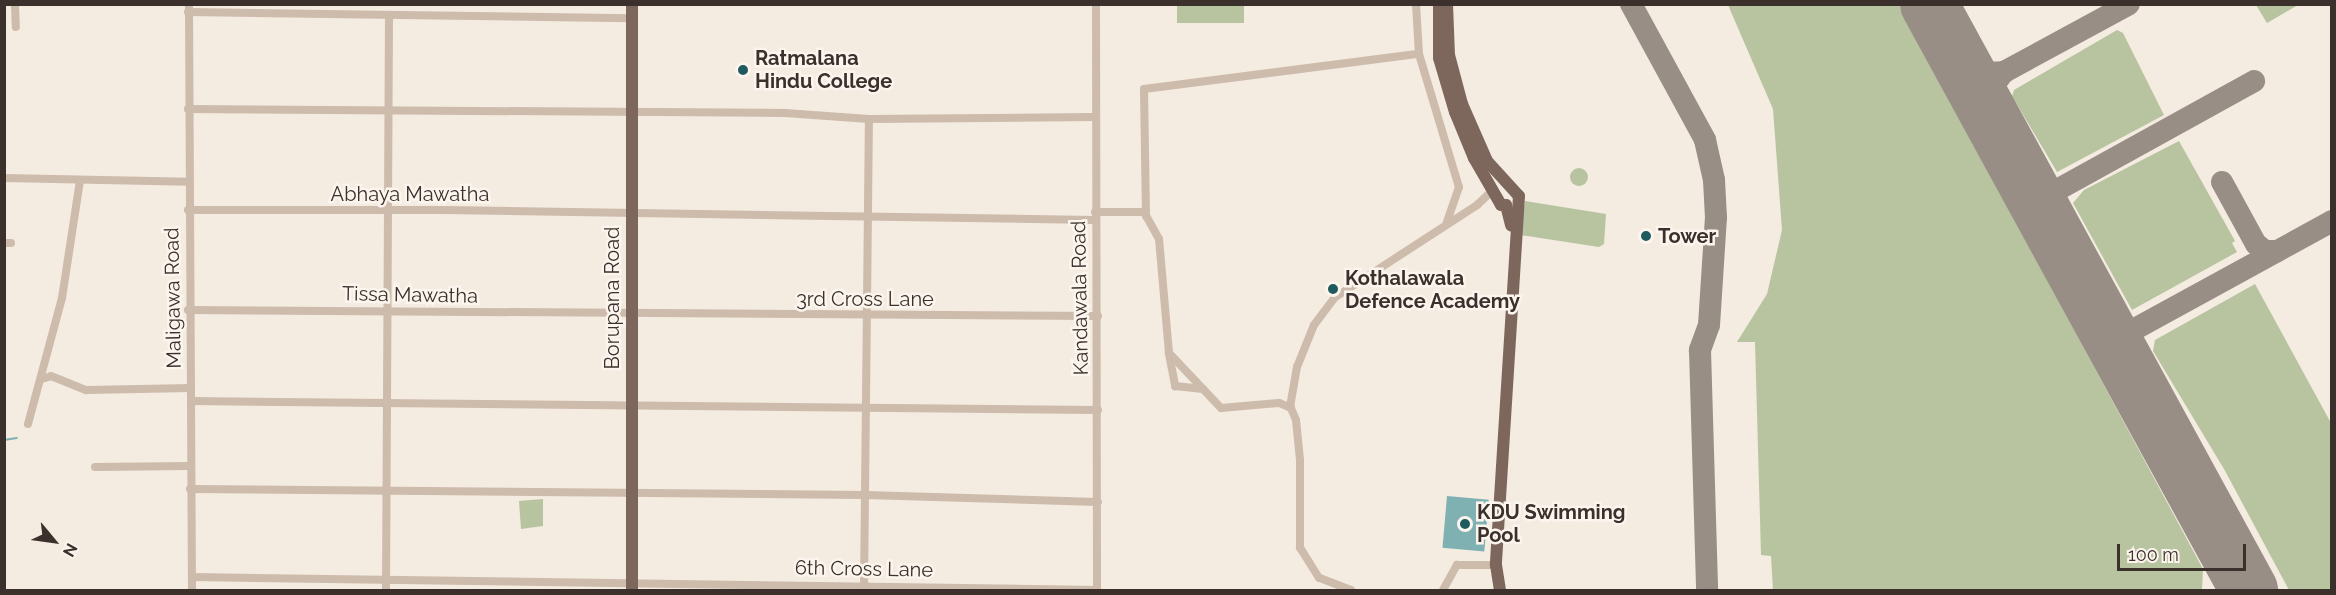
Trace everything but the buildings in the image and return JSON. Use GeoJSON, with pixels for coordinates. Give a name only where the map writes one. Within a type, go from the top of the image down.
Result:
{"type":"FeatureCollection","features":[{"type":"Feature","properties":{"kind":"main road","name":"Borupana Road"},"geometry":{"type":"LineString","coordinates":[[632,4],[632,587]]}},
{"type":"Feature","properties":{"kind":"main road"},"geometry":{"type":"LineString","coordinates":[[1439,4],[1439,58],[1459,121],[1501,205],[1506,205],[1514,241]]}},
{"type":"Feature","properties":{"kind":"main road"},"geometry":{"type":"LineString","coordinates":[[1448,4],[1449,55],[1462,104],[1487,161],[1519,196],[1514,241],[1497,565],[1500,591]]}},
{"type":"Feature","properties":{"kind":"street"},"geometry":{"type":"LineString","coordinates":[[15,4],[16,27]]}},
{"type":"Feature","properties":{"kind":"street","name":"Kandawala Road"},"geometry":{"type":"LineString","coordinates":[[1096,4],[1097,590]]}},
{"type":"Feature","properties":{"kind":"street"},"geometry":{"type":"LineString","coordinates":[[1416,4],[1419,54],[1459,187],[1446,224]]}},
{"type":"Feature","properties":{"kind":"street"},"geometry":{"type":"LineString","coordinates":[[188,8],[389,15],[632,18]]}},
{"type":"Feature","properties":{"kind":"street","name":"Maligawa Road"},"geometry":{"type":"LineString","coordinates":[[188,8],[188,310],[191,388],[192,591]]}},
{"type":"Feature","properties":{"kind":"street"},"geometry":{"type":"LineString","coordinates":[[386,591],[390,310],[389,15]]}},
{"type":"Feature","properties":{"kind":"street"},"geometry":{"type":"LineString","coordinates":[[1203,389],[1175,386],[1169,353],[1159,239],[1146,212],[1144,89],[1419,54]]}},
{"type":"Feature","properties":{"kind":"street"},"geometry":{"type":"LineString","coordinates":[[188,109],[785,113],[869,119],[1095,117]]}},
{"type":"Feature","properties":{"kind":"street"},"geometry":{"type":"LineString","coordinates":[[864,588],[867,409],[865,316],[869,119]]}},
{"type":"Feature","properties":{"kind":"street"},"geometry":{"type":"LineString","coordinates":[[4,178],[80,182],[188,182]]}},
{"type":"Feature","properties":{"kind":"street"},"geometry":{"type":"LineString","coordinates":[[28,424],[62,298],[80,182]]}},
{"type":"Feature","properties":{"kind":"street"},"geometry":{"type":"LineString","coordinates":[[1351,591],[1319,578],[1300,549],[1298,434],[1290,407],[1297,367],[1314,325],[1328,304],[1357,279],[1477,205],[1493,190]]}},
{"type":"Feature","properties":{"kind":"street"},"geometry":{"type":"LineString","coordinates":[[1477,205],[1501,205]]}},
{"type":"Feature","properties":{"kind":"street","name":"Abhaya Mawatha"},"geometry":{"type":"LineString","coordinates":[[188,210],[868,218],[1095,216],[1146,212]]}},
{"type":"Feature","properties":{"kind":"street","name":"Tissa Mawatha"},"geometry":{"type":"LineString","coordinates":[[188,310],[390,310],[632,315]]}},
{"type":"Feature","properties":{"kind":"street","name":"3rd Cross Lane"},"geometry":{"type":"LineString","coordinates":[[632,315],[1098,316]]}},
{"type":"Feature","properties":{"kind":"street"},"geometry":{"type":"LineString","coordinates":[[1169,353],[1221,408],[1279,403],[1290,407]]}},
{"type":"Feature","properties":{"kind":"street"},"geometry":{"type":"LineString","coordinates":[[42,379],[51,376],[86,390],[191,388]]}},
{"type":"Feature","properties":{"kind":"street"},"geometry":{"type":"LineString","coordinates":[[190,401],[389,401],[867,409],[1098,410]]}},
{"type":"Feature","properties":{"kind":"street"},"geometry":{"type":"LineString","coordinates":[[94,467],[190,466]]}},
{"type":"Feature","properties":{"kind":"street"},"geometry":{"type":"LineString","coordinates":[[190,489],[632,496],[865,495],[1098,502]]}},
{"type":"Feature","properties":{"kind":"street"},"geometry":{"type":"LineString","coordinates":[[1443,591],[1457,565],[1497,565]]}},
{"type":"Feature","properties":{"kind":"street","name":"6th Cross Lane"},"geometry":{"type":"LineString","coordinates":[[192,578],[386,580],[632,587],[1097,590]]}},
{"type":"Feature","properties":{"kind":"green space"},"geometry":{"type":"Polygon","coordinates":[[[2256,4],[2298,5],[2267,23],[2256,4]]]}},
{"type":"Feature","properties":{"kind":"green space"},"geometry":{"type":"Polygon","coordinates":[[[1177,5],[1244,5],[1244,23],[1177,23],[1177,5]]]}},
{"type":"Feature","properties":{"kind":"green space"},"geometry":{"type":"Polygon","coordinates":[[[1728,5],[1899,5],[2203,569],[2202,590],[1773,590],[1771,556],[1761,555],[1755,342],[1737,342],[1767,294],[1782,230],[1773,109],[1728,5]]]}},
{"type":"Feature","properties":{"kind":"green space"},"geometry":{"type":"Polygon","coordinates":[[[2117,30],[2123,33],[2164,115],[2057,172],[2012,96],[2014,90],[2117,30]]]}},
{"type":"Feature","properties":{"kind":"green space"},"geometry":{"type":"Polygon","coordinates":[[[2179,141],[2235,241],[2232,243],[2237,252],[2132,310],[2073,203],[2084,190],[2179,141]]]}},
{"type":"Feature","properties":{"kind":"green space"},"geometry":{"type":"Polygon","coordinates":[[[1575,168],[1583,168],[1588,173],[1586,184],[1575,186],[1570,181],[1570,173],[1575,168]]]}},
{"type":"Feature","properties":{"kind":"green space"},"geometry":{"type":"Polygon","coordinates":[[[1525,201],[1606,214],[1604,244],[1599,247],[1520,235],[1525,201]]]}},
{"type":"Feature","properties":{"kind":"green space"},"geometry":{"type":"Polygon","coordinates":[[[2255,284],[2331,423],[2331,590],[2289,590],[2224,469],[2153,351],[2155,340],[2255,284]]]}},
{"type":"Feature","properties":{"kind":"green space"},"geometry":{"type":"Polygon","coordinates":[[[543,499],[543,526],[521,529],[519,501],[543,499]]]}},
{"type":"Feature","properties":{"kind":"water","name":"KDU Swimming Pool"},"geometry":{"type":"Polygon","coordinates":[[[1447,496],[1489,500],[1484,551],[1442,548],[1447,496]]]}},
{"type":"Feature","properties":{"kind":"waterway"},"geometry":{"type":"LineString","coordinates":[[4,440],[17,438]]}},
{"type":"Feature","properties":{"kind":"taxiway"},"geometry":{"type":"LineString","coordinates":[[1631,4],[1705,140],[1714,180],[1716,217],[1709,325],[1700,350],[1707,590]]}},
{"type":"Feature","properties":{"kind":"taxiway"},"geometry":{"type":"LineString","coordinates":[[1992,119],[1991,89],[2004,72],[2129,4]]}},
{"type":"Feature","properties":{"kind":"taxiway"},"geometry":{"type":"LineString","coordinates":[[1957,55],[1980,73],[2004,72]]}},
{"type":"Feature","properties":{"kind":"taxiway"},"geometry":{"type":"LineString","coordinates":[[2037,201],[2254,81]]}},
{"type":"Feature","properties":{"kind":"taxiway"},"geometry":{"type":"LineString","coordinates":[[2222,182],[2256,244],[2265,251],[2277,251]]}},
{"type":"Feature","properties":{"kind":"taxiway"},"geometry":{"type":"LineString","coordinates":[[2113,341],[2332,221]]}},
{"type":"Feature","properties":{"kind":"runway"},"geometry":{"type":"LineString","coordinates":[[1929,4],[2249,590]]}},
{"type":"Feature","properties":{"kind":"place","name":"Ratmalana Hindu College"},"geometry":{"type":"Point","coordinates":[743,70]}},
{"type":"Feature","properties":{"kind":"place","name":"Tower"},"geometry":{"type":"Point","coordinates":[1646,236]}},
{"type":"Feature","properties":{"kind":"place","name":"Kothalawala Defence Academy"},"geometry":{"type":"Point","coordinates":[1333,289]}},
{"type":"Feature","properties":{"kind":"place","name":"KDU Swimming Pool"},"geometry":{"type":"Point","coordinates":[1465,524]}}]}
